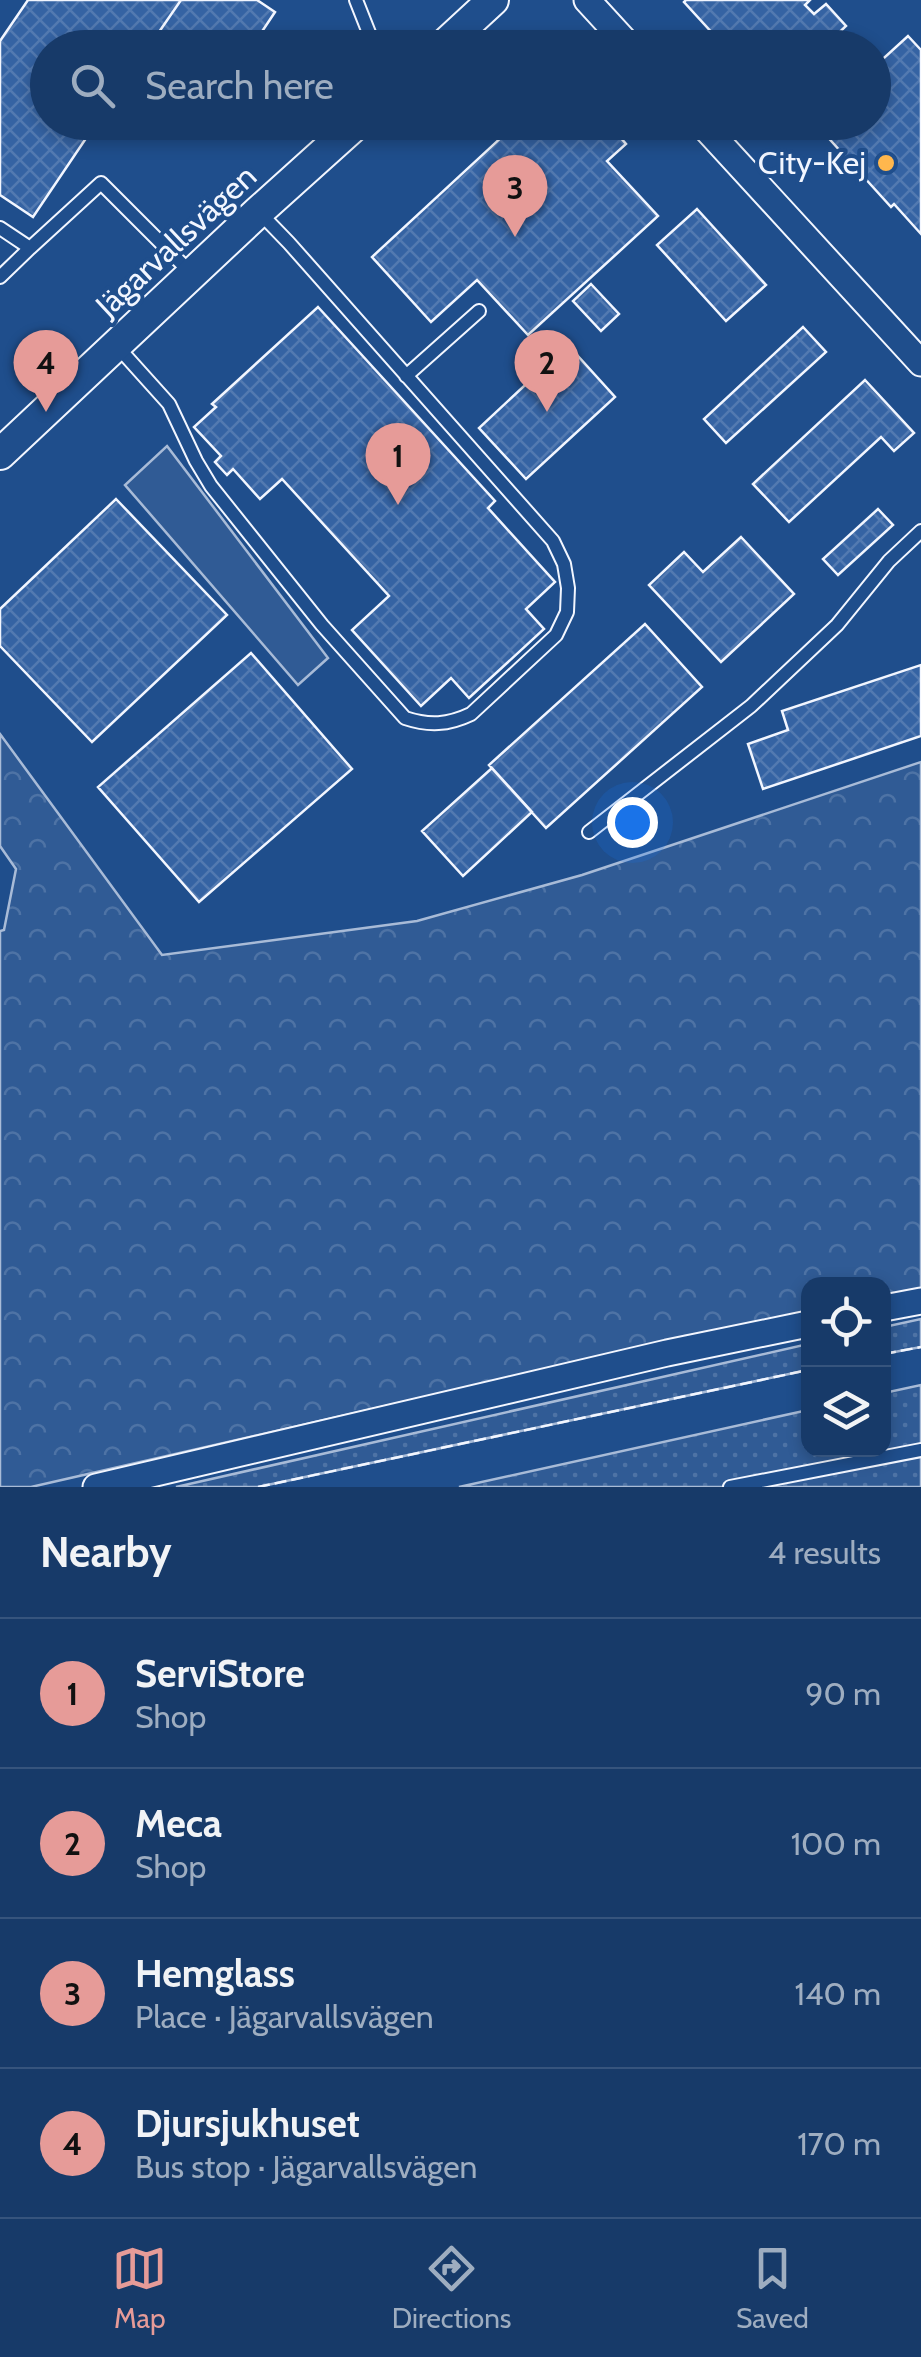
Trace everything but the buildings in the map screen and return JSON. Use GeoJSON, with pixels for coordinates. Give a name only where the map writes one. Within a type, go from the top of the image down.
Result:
{"type":"FeatureCollection","features":[{"type":"Feature","properties":{"kind":"street"},"geometry":{"type":"LineString","coordinates":[[460,30],[493,0]]}},
{"type":"Feature","properties":{"kind":"street"},"geometry":{"type":"LineString","coordinates":[[587,0],[614,30]]}},
{"type":"Feature","properties":{"kind":"street","name":"Jägarvallsvägen"},"geometry":{"type":"LineString","coordinates":[[0,454],[338,140]]}},
{"type":"Feature","properties":{"kind":"street"},"geometry":{"type":"LineString","coordinates":[[716,140],[921,364]]}},
{"type":"Feature","properties":{"kind":"street"},"geometry":{"type":"LineString","coordinates":[[891,1306],[921,1300]]}},
{"type":"Feature","properties":{"kind":"street"},"geometry":{"type":"LineString","coordinates":[[96,1487],[628,1362],[801,1325]]}},
{"type":"Feature","properties":{"kind":"lane"},"geometry":{"type":"LineString","coordinates":[[356,0],[368,30]]}},
{"type":"Feature","properties":{"kind":"lane"},"geometry":{"type":"LineString","coordinates":[[0,277],[101,183],[193,274]]}},
{"type":"Feature","properties":{"kind":"lane"},"geometry":{"type":"LineString","coordinates":[[116,346],[169,404],[212,486],[322,625],[404,718],[440,724],[471,714],[556,636],[567,612],[568,588],[564,564],[553,541],[258,212]]}},
{"type":"Feature","properties":{"kind":"lane"},"geometry":{"type":"LineString","coordinates":[[0,228],[30,248]]}},
{"type":"Feature","properties":{"kind":"lane"},"geometry":{"type":"LineString","coordinates":[[406,376],[479,310]]}},
{"type":"Feature","properties":{"kind":"lane"},"geometry":{"type":"LineString","coordinates":[[589,832],[750,706],[837,625],[889,561],[921,532]]}},
{"type":"Feature","properties":{"kind":"lane"},"geometry":{"type":"LineString","coordinates":[[730,1487],[921,1450]]}},
{"type":"Feature","properties":{"kind":"green space"},"geometry":{"type":"Polygon","coordinates":[[[0,734],[162,955],[417,921],[582,875],[921,762],[921,1292],[891,1298],[891,1277],[801,1277],[801,1315],[657,1344],[31,1487],[0,1487],[0,931],[4,930],[16,869],[0,846],[0,734]]]}},
{"type":"Feature","properties":{"kind":"green space"},"geometry":{"type":"Polygon","coordinates":[[[921,1319],[921,1347],[891,1353],[891,1325],[921,1319]]]}},
{"type":"Feature","properties":{"kind":"green space"},"geometry":{"type":"Polygon","coordinates":[[[801,1346],[801,1371],[258,1487],[176,1487],[801,1346]]]}},
{"type":"Feature","properties":{"kind":"green space"},"geometry":{"type":"Polygon","coordinates":[[[921,1385],[921,1487],[459,1487],[801,1412],[801,1457],[891,1457],[891,1391],[921,1385]]]}},
{"type":"Feature","properties":{"kind":"shaded area"},"geometry":{"type":"Polygon","coordinates":[[[167,446],[328,658],[298,685],[125,485],[167,446]]]}},
{"type":"Feature","properties":{"kind":"fence"},"geometry":{"type":"LineString","coordinates":[[891,1353],[921,1347]]}},
{"type":"Feature","properties":{"kind":"fence"},"geometry":{"type":"LineString","coordinates":[[258,1487],[801,1371]]}},
{"type":"Feature","properties":{"kind":"place","name":"City-Kej"},"geometry":{"type":"Point","coordinates":[886,163]}},
{"type":"Feature","properties":{"kind":"place","name":"Hemglass"},"geometry":{"type":"Point","coordinates":[515,237]}},
{"type":"Feature","properties":{"kind":"place","name":"Djursjukhuset"},"geometry":{"type":"Point","coordinates":[46,412]}},
{"type":"Feature","properties":{"kind":"place","name":"Meca"},"geometry":{"type":"Point","coordinates":[547,412]}},
{"type":"Feature","properties":{"kind":"place","name":"ServiStore"},"geometry":{"type":"Point","coordinates":[398,505]}}]}
